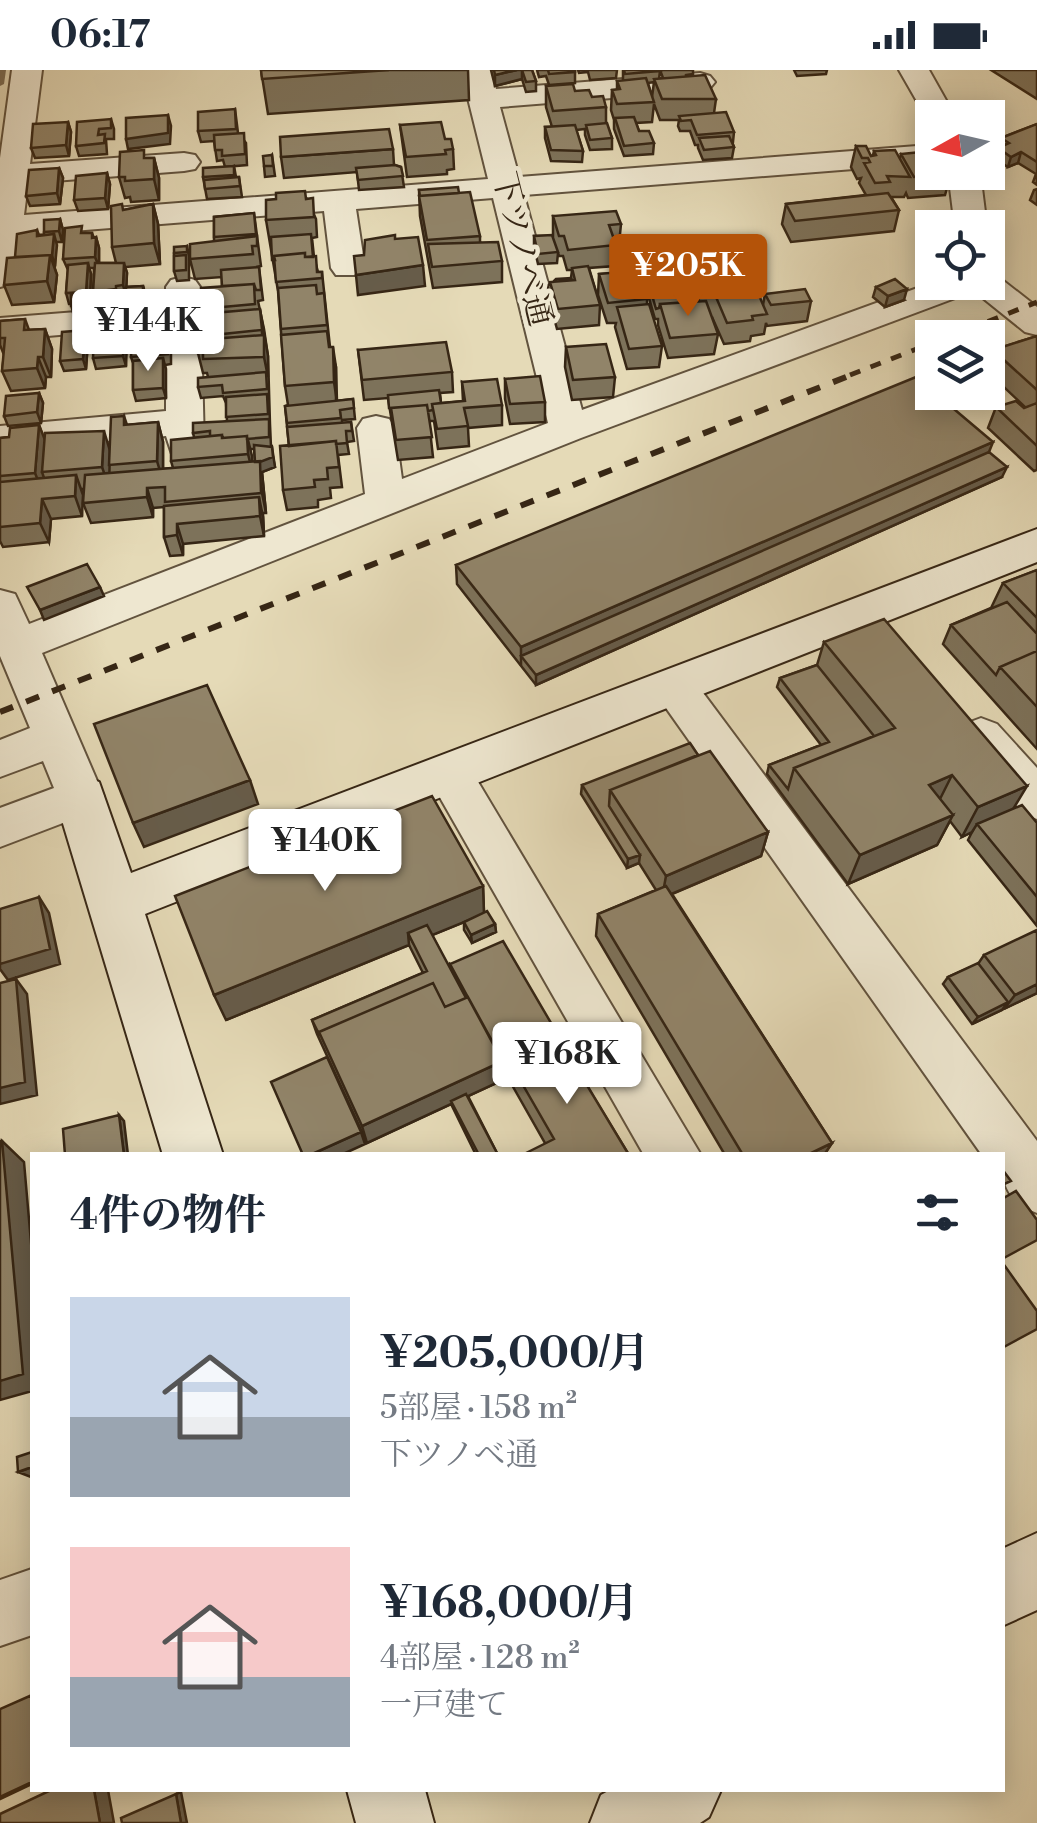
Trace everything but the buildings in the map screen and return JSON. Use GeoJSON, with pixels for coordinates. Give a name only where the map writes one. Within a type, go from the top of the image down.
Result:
{"type":"FeatureCollection","features":[{"type":"Feature","properties":{"kind":"street"},"geometry":{"type":"LineString","coordinates":[[0,277],[27,70]]}},
{"type":"Feature","properties":{"kind":"street"},"geometry":{"type":"LineString","coordinates":[[914,70],[931,100]]}},
{"type":"Feature","properties":{"kind":"street"},"geometry":{"type":"LineString","coordinates":[[480,84],[700,82]]}},
{"type":"Feature","properties":{"kind":"street","name":"下ツノベ通"},"geometry":{"type":"LineString","coordinates":[[480,84],[568,428]]}},
{"type":"Feature","properties":{"kind":"street"},"geometry":{"type":"LineString","coordinates":[[184,212],[185,129]]}},
{"type":"Feature","properties":{"kind":"street"},"geometry":{"type":"LineString","coordinates":[[4,227],[915,154]]}},
{"type":"Feature","properties":{"kind":"street"},"geometry":{"type":"LineString","coordinates":[[15,174],[184,162]]}},
{"type":"Feature","properties":{"kind":"street"},"geometry":{"type":"LineString","coordinates":[[338,199],[348,268]]}},
{"type":"Feature","properties":{"kind":"street"},"geometry":{"type":"LineString","coordinates":[[1005,299],[1037,324]]}},
{"type":"Feature","properties":{"kind":"street"},"geometry":{"type":"LineString","coordinates":[[0,329],[184,300],[185,433],[0,438]]}},
{"type":"Feature","properties":{"kind":"street"},"geometry":{"type":"LineString","coordinates":[[17,646],[568,428],[917,300]]}},
{"type":"Feature","properties":{"kind":"street"},"geometry":{"type":"LineString","coordinates":[[376,428],[386,501]]}},
{"type":"Feature","properties":{"kind":"street"},"geometry":{"type":"LineString","coordinates":[[114,902],[674,686],[883,625],[1037,545]]}},
{"type":"Feature","properties":{"kind":"street"},"geometry":{"type":"LineString","coordinates":[[0,605],[80,797],[192,1152]]}},
{"type":"Feature","properties":{"kind":"street"},"geometry":{"type":"LineString","coordinates":[[674,686],[1037,1186]]}},
{"type":"Feature","properties":{"kind":"street"},"geometry":{"type":"LineString","coordinates":[[960,712],[1037,800]]}},
{"type":"Feature","properties":{"kind":"street"},"geometry":{"type":"LineString","coordinates":[[0,759],[54,736]]}},
{"type":"Feature","properties":{"kind":"street"},"geometry":{"type":"LineString","coordinates":[[450,773],[672,1152]]}},
{"type":"Feature","properties":{"kind":"street"},"geometry":{"type":"LineString","coordinates":[[0,828],[80,797]]}},
{"type":"Feature","properties":{"kind":"street"},"geometry":{"type":"LineString","coordinates":[[1005,1588],[1037,1568]]}},
{"type":"Feature","properties":{"kind":"street"},"geometry":{"type":"LineString","coordinates":[[0,1613],[30,1603]]}},
{"type":"Feature","properties":{"kind":"street"},"geometry":{"type":"LineString","coordinates":[[387,1792],[395,1823]]}},
{"type":"Feature","properties":{"kind":"street"},"geometry":{"type":"LineString","coordinates":[[629,1823],[679,1792]]}},
{"type":"Feature","properties":{"kind":"waterway"},"geometry":{"type":"LineString","coordinates":[[0,84],[2,70]]}},
{"type":"Feature","properties":{"kind":"railway"},"geometry":{"type":"LineString","coordinates":[[992,320],[1037,302]]}},
{"type":"Feature","properties":{"kind":"railway"},"geometry":{"type":"LineString","coordinates":[[850,375],[915,350]]}},
{"type":"Feature","properties":{"kind":"railway"},"geometry":{"type":"LineString","coordinates":[[0,712],[856,373]]}}]}
